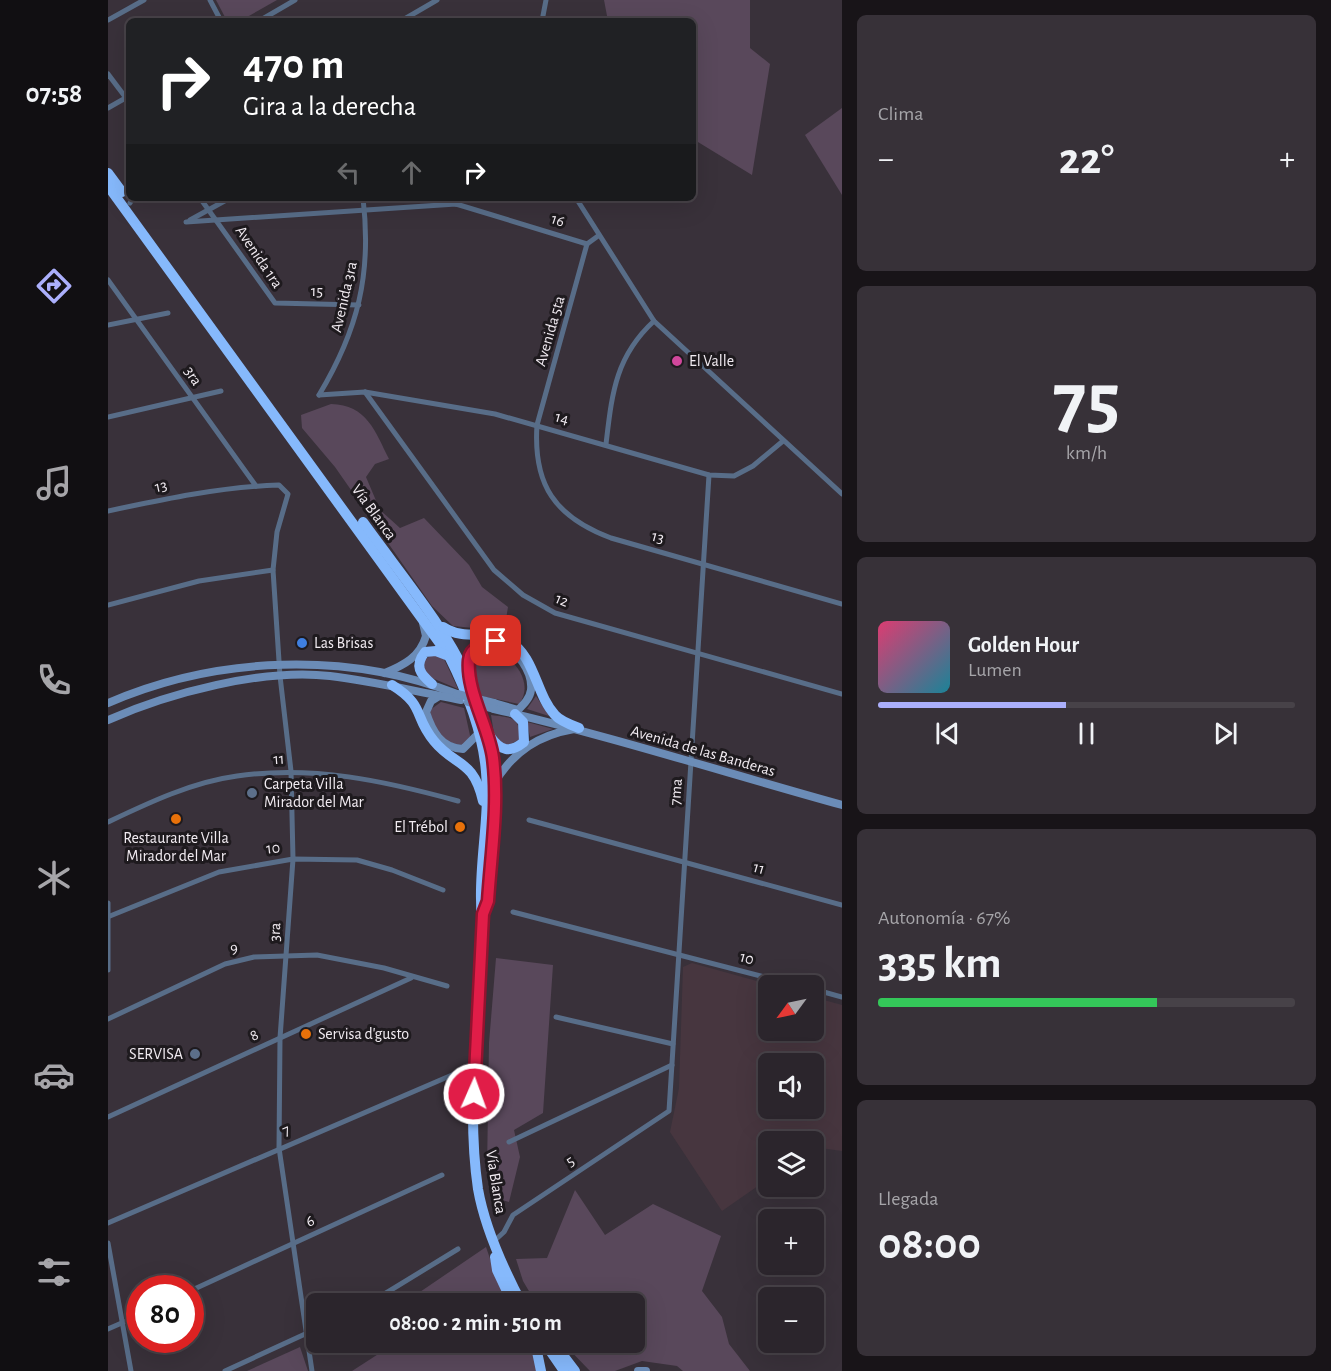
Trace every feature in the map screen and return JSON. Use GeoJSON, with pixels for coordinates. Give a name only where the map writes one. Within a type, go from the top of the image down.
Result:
{"type":"FeatureCollection","features":[{"type":"Feature","properties":{"kind":"highway","name":"Vía Blanca"},"geometry":{"type":"LineString","coordinates":[[108,173],[126,195]]}},
{"type":"Feature","properties":{"kind":"highway","name":"Vía Blanca"},"geometry":{"type":"LineString","coordinates":[[108,186],[449,656],[484,733],[487,774],[475,1065],[476,1164],[479,1191],[493,1242],[517,1293]]}},
{"type":"Feature","properties":{"kind":"highway","name":"Vía Blanca"},"geometry":{"type":"LineString","coordinates":[[131,201],[455,650],[470,680],[495,782],[488,901],[483,914]]}},
{"type":"Feature","properties":{"kind":"highway"},"geometry":{"type":"LineString","coordinates":[[435,622],[454,634],[496,636],[510,641],[525,658],[545,701],[556,717],[579,729]]}},
{"type":"Feature","properties":{"kind":"highway"},"geometry":{"type":"LineString","coordinates":[[432,684],[421,676],[418,667],[420,659],[425,652],[436,651],[449,656]]}},
{"type":"Feature","properties":{"kind":"highway"},"geometry":{"type":"LineString","coordinates":[[392,686],[411,697],[426,731],[436,743],[462,761],[472,773],[480,789],[486,817]]}},
{"type":"Feature","properties":{"kind":"highway"},"geometry":{"type":"LineString","coordinates":[[484,733],[502,749],[514,750],[524,742],[525,730],[517,712]]}},
{"type":"Feature","properties":{"kind":"highway"},"geometry":{"type":"LineString","coordinates":[[493,1242],[497,1270],[508,1293]]}},
{"type":"Feature","properties":{"kind":"highway"},"geometry":{"type":"LineString","coordinates":[[537,1353],[541,1371]]}},
{"type":"Feature","properties":{"kind":"highway"},"geometry":{"type":"LineString","coordinates":[[552,1353],[564,1371]]}},
{"type":"Feature","properties":{"kind":"highway"},"geometry":{"type":"LineString","coordinates":[[561,1353],[575,1371]]}},
{"type":"Feature","properties":{"kind":"main road"},"geometry":{"type":"LineString","coordinates":[[385,673],[404,665],[422,647],[426,636],[421,616]]}},
{"type":"Feature","properties":{"kind":"main road"},"geometry":{"type":"LineString","coordinates":[[470,680],[469,658],[475,648],[486,642],[496,641],[507,645],[528,674],[531,688],[529,698],[517,712]]}},
{"type":"Feature","properties":{"kind":"main road","name":"Avenida de las Banderas"},"geometry":{"type":"LineString","coordinates":[[108,703],[214,670],[280,665],[325,665],[385,673],[432,684],[459,697],[842,805]]}},
{"type":"Feature","properties":{"kind":"main road","name":"Avenida de las Banderas"},"geometry":{"type":"LineString","coordinates":[[108,720],[133,709],[216,685],[280,676],[328,676],[439,696],[459,697]]}},
{"type":"Feature","properties":{"kind":"main road"},"geometry":{"type":"LineString","coordinates":[[439,696],[431,701],[426,712],[432,729],[442,741],[454,748],[464,749],[484,733]]}},
{"type":"Feature","properties":{"kind":"main road"},"geometry":{"type":"LineString","coordinates":[[495,782],[504,767],[530,744],[555,732],[579,729]]}},
{"type":"Feature","properties":{"kind":"main road"},"geometry":{"type":"LineString","coordinates":[[638,1371],[646,1371]]}},
{"type":"Feature","properties":{"kind":"street"},"geometry":{"type":"LineString","coordinates":[[108,20],[144,0]]}},
{"type":"Feature","properties":{"kind":"street"},"geometry":{"type":"LineString","coordinates":[[210,0],[219,18]]}},
{"type":"Feature","properties":{"kind":"street"},"geometry":{"type":"LineString","coordinates":[[264,18],[295,0]]}},
{"type":"Feature","properties":{"kind":"street"},"geometry":{"type":"LineString","coordinates":[[406,18],[437,0]]}},
{"type":"Feature","properties":{"kind":"street"},"geometry":{"type":"LineString","coordinates":[[543,18],[546,0]]}},
{"type":"Feature","properties":{"kind":"street"},"geometry":{"type":"LineString","coordinates":[[108,74],[126,96]]}},
{"type":"Feature","properties":{"kind":"street"},"geometry":{"type":"LineString","coordinates":[[108,108],[126,100]]}},
{"type":"Feature","properties":{"kind":"street","name":"Avenida 1ra"},"geometry":{"type":"LineString","coordinates":[[202,201],[275,303]]}},
{"type":"Feature","properties":{"kind":"street"},"geometry":{"type":"LineString","coordinates":[[210,210],[225,201]]}},
{"type":"Feature","properties":{"kind":"street","name":"Avenida 3ra"},"geometry":{"type":"LineString","coordinates":[[319,395],[342,356],[359,305],[365,277],[364,201]]}},
{"type":"Feature","properties":{"kind":"street"},"geometry":{"type":"LineString","coordinates":[[452,201],[456,204]]}},
{"type":"Feature","properties":{"kind":"street"},"geometry":{"type":"LineString","coordinates":[[578,201],[654,321],[842,494]]}},
{"type":"Feature","properties":{"kind":"street","name":"16"},"geometry":{"type":"LineString","coordinates":[[210,210],[186,222],[456,204],[587,244]]}},
{"type":"Feature","properties":{"kind":"street"},"geometry":{"type":"LineString","coordinates":[[587,244],[598,236]]}},
{"type":"Feature","properties":{"kind":"street","name":"Avenida 5ta"},"geometry":{"type":"LineString","coordinates":[[537,425],[587,244]]}},
{"type":"Feature","properties":{"kind":"street","name":"3ra"},"geometry":{"type":"LineString","coordinates":[[108,280],[256,486]]}},
{"type":"Feature","properties":{"kind":"street","name":"15"},"geometry":{"type":"LineString","coordinates":[[275,303],[359,305]]}},
{"type":"Feature","properties":{"kind":"street"},"geometry":{"type":"LineString","coordinates":[[108,325],[168,313]]}},
{"type":"Feature","properties":{"kind":"street"},"geometry":{"type":"LineString","coordinates":[[606,444],[610,402],[619,369],[635,339],[654,321]]}},
{"type":"Feature","properties":{"kind":"street"},"geometry":{"type":"LineString","coordinates":[[108,417],[221,391]]}},
{"type":"Feature","properties":{"kind":"street","name":"14"},"geometry":{"type":"LineString","coordinates":[[319,395],[364,392],[495,414],[709,474],[734,476],[753,466],[783,441]]}},
{"type":"Feature","properties":{"kind":"street","name":"12"},"geometry":{"type":"LineString","coordinates":[[364,392],[494,570],[524,595],[555,613],[842,694]]}},
{"type":"Feature","properties":{"kind":"street","name":"13"},"geometry":{"type":"LineString","coordinates":[[537,425],[535,455],[544,484],[562,509],[583,527],[611,538],[842,604]]}},
{"type":"Feature","properties":{"kind":"street","name":"7ma"},"geometry":{"type":"LineString","coordinates":[[669,1111],[709,474]]}},
{"type":"Feature","properties":{"kind":"street","name":"13"},"geometry":{"type":"LineString","coordinates":[[108,511],[178,496],[256,486],[279,485],[288,494]]}},
{"type":"Feature","properties":{"kind":"street","name":"3ra"},"geometry":{"type":"LineString","coordinates":[[288,494],[277,532],[273,570],[280,676],[291,771],[293,859],[280,1038],[279,1148],[312,1371]]}},
{"type":"Feature","properties":{"kind":"street"},"geometry":{"type":"LineString","coordinates":[[108,605],[199,581],[273,570]]}},
{"type":"Feature","properties":{"kind":"street","name":"11"},"geometry":{"type":"LineString","coordinates":[[108,822],[187,789],[236,776],[291,771],[382,780],[458,801]]}},
{"type":"Feature","properties":{"kind":"street","name":"11"},"geometry":{"type":"LineString","coordinates":[[529,820],[842,905]]}},
{"type":"Feature","properties":{"kind":"street","name":"10"},"geometry":{"type":"LineString","coordinates":[[110,916],[219,872],[248,865],[293,859],[357,860],[392,870],[444,890]]}},
{"type":"Feature","properties":{"kind":"street"},"geometry":{"type":"LineString","coordinates":[[108,903],[110,916],[108,969]]}},
{"type":"Feature","properties":{"kind":"street","name":"10"},"geometry":{"type":"LineString","coordinates":[[513,912],[758,975]]}},
{"type":"Feature","properties":{"kind":"street","name":"9"},"geometry":{"type":"LineString","coordinates":[[108,1019],[225,964],[254,957],[317,956],[384,968],[411,978],[447,986]]}},
{"type":"Feature","properties":{"kind":"street","name":"8"},"geometry":{"type":"LineString","coordinates":[[108,1117],[411,978]]}},
{"type":"Feature","properties":{"kind":"street"},"geometry":{"type":"LineString","coordinates":[[824,992],[842,997]]}},
{"type":"Feature","properties":{"kind":"street"},"geometry":{"type":"LineString","coordinates":[[556,1017],[674,1044]]}},
{"type":"Feature","properties":{"kind":"street","name":"7"},"geometry":{"type":"LineString","coordinates":[[108,1222],[475,1065]]}},
{"type":"Feature","properties":{"kind":"street"},"geometry":{"type":"LineString","coordinates":[[509,1142],[672,1065]]}},
{"type":"Feature","properties":{"kind":"street","name":"5"},"geometry":{"type":"LineString","coordinates":[[493,1242],[504,1232],[513,1215],[669,1111]]}},
{"type":"Feature","properties":{"kind":"street","name":"6"},"geometry":{"type":"LineString","coordinates":[[204,1285],[442,1175]]}},
{"type":"Feature","properties":{"kind":"street"},"geometry":{"type":"LineString","coordinates":[[108,1243],[131,1371]]}},
{"type":"Feature","properties":{"kind":"street"},"geometry":{"type":"LineString","coordinates":[[386,1293],[458,1249]]}},
{"type":"Feature","properties":{"kind":"street"},"geometry":{"type":"LineString","coordinates":[[108,1329],[126,1321]]}},
{"type":"Feature","properties":{"kind":"street"},"geometry":{"type":"LineString","coordinates":[[225,1371],[305,1334]]}},
{"type":"Feature","properties":{"kind":"shaded area"},"geometry":{"type":"Polygon","coordinates":[[[216,0],[277,0],[245,18],[225,18],[216,0]]]}},
{"type":"Feature","properties":{"kind":"shaded area"},"geometry":{"type":"Polygon","coordinates":[[[604,0],[750,0],[750,48],[770,64],[752,175],[696,141],[696,18],[607,18],[604,0]]]}},
{"type":"Feature","properties":{"kind":"shaded area"},"geometry":{"type":"Polygon","coordinates":[[[842,108],[842,195],[805,135],[842,108]]]}},
{"type":"Feature","properties":{"kind":"shaded area"},"geometry":{"type":"Polygon","coordinates":[[[331,404],[353,409],[361,414],[374,430],[389,459],[375,464],[366,477],[380,510],[400,528],[424,518],[469,565],[482,587],[508,607],[504,631],[453,626],[432,606],[335,467],[302,428],[301,415],[331,404]]]}},
{"type":"Feature","properties":{"kind":"shaded area"},"geometry":{"type":"Polygon","coordinates":[[[487,649],[505,655],[518,669],[525,687],[519,704],[481,696],[473,670],[474,660],[487,649]]]}},
{"type":"Feature","properties":{"kind":"shaded area"},"geometry":{"type":"Polygon","coordinates":[[[433,654],[444,659],[458,689],[425,675],[423,661],[433,654]]]}},
{"type":"Feature","properties":{"kind":"shaded area"},"geometry":{"type":"Polygon","coordinates":[[[536,696],[549,716],[527,709],[536,696]]]}},
{"type":"Feature","properties":{"kind":"shaded area"},"geometry":{"type":"Polygon","coordinates":[[[441,702],[464,708],[471,740],[465,745],[451,743],[437,730],[430,710],[441,702]]]}},
{"type":"Feature","properties":{"kind":"shaded area"},"geometry":{"type":"Polygon","coordinates":[[[491,715],[513,719],[522,738],[505,747],[494,734],[491,715]]]}},
{"type":"Feature","properties":{"kind":"shaded area"},"geometry":{"type":"Polygon","coordinates":[[[527,722],[553,729],[530,737],[527,722]]]}},
{"type":"Feature","properties":{"kind":"shaded area"},"geometry":{"type":"Polygon","coordinates":[[[496,958],[553,965],[543,1113],[514,1130],[520,1157],[509,1202],[495,1198],[487,1170],[489,1043],[496,958]]]}},
{"type":"Feature","properties":{"kind":"shaded area"},"geometry":{"type":"Polygon","coordinates":[[[692,963],[758,981],[758,1041],[824,1041],[824,1000],[842,1005],[842,1151],[824,1149],[824,1131],[758,1131],[758,1186],[722,1211],[670,1132],[679,1088],[683,967],[692,963]]]}},
{"type":"Feature","properties":{"kind":"shaded area"},"geometry":{"type":"Polygon","coordinates":[[[575,1190],[605,1235],[653,1204],[721,1236],[702,1291],[722,1317],[729,1344],[750,1371],[683,1371],[677,1366],[642,1361],[615,1371],[590,1371],[573,1353],[645,1353],[645,1293],[530,1293],[523,1281],[516,1259],[547,1258],[575,1190]]]}},
{"type":"Feature","properties":{"kind":"shaded area"},"geometry":{"type":"Polygon","coordinates":[[[486,1247],[504,1293],[418,1293],[486,1247]]]}},
{"type":"Feature","properties":{"kind":"shaded area"},"geometry":{"type":"Polygon","coordinates":[[[300,1347],[308,1371],[247,1371],[300,1347]]]}},
{"type":"Feature","properties":{"kind":"shaded area"},"geometry":{"type":"Polygon","coordinates":[[[380,1353],[533,1353],[537,1371],[352,1371],[380,1353]]]}},
{"type":"Feature","properties":{"kind":"place","name":"El Valle"},"geometry":{"type":"Point","coordinates":[677,361]}},
{"type":"Feature","properties":{"kind":"place","name":"Las Brisas"},"geometry":{"type":"Point","coordinates":[302,643]}},
{"type":"Feature","properties":{"kind":"place","name":"Carpeta Villa Mirador del Mar"},"geometry":{"type":"Point","coordinates":[252,793]}},
{"type":"Feature","properties":{"kind":"place","name":"Restaurante Villa Mirador del Mar"},"geometry":{"type":"Point","coordinates":[176,819]}},
{"type":"Feature","properties":{"kind":"place","name":"El Trébol"},"geometry":{"type":"Point","coordinates":[460,827]}},
{"type":"Feature","properties":{"kind":"place","name":"Servisa d'gusto"},"geometry":{"type":"Point","coordinates":[306,1034]}},
{"type":"Feature","properties":{"kind":"place","name":"SERVISA"},"geometry":{"type":"Point","coordinates":[195,1054]}},
{"type":"Feature","properties":{"kind":"route"},"geometry":{"type":"LineString","coordinates":[[474,1094],[483,914],[488,901],[495,782],[488,733],[470,680],[469,658],[475,648],[486,642],[496,641]]}}]}
